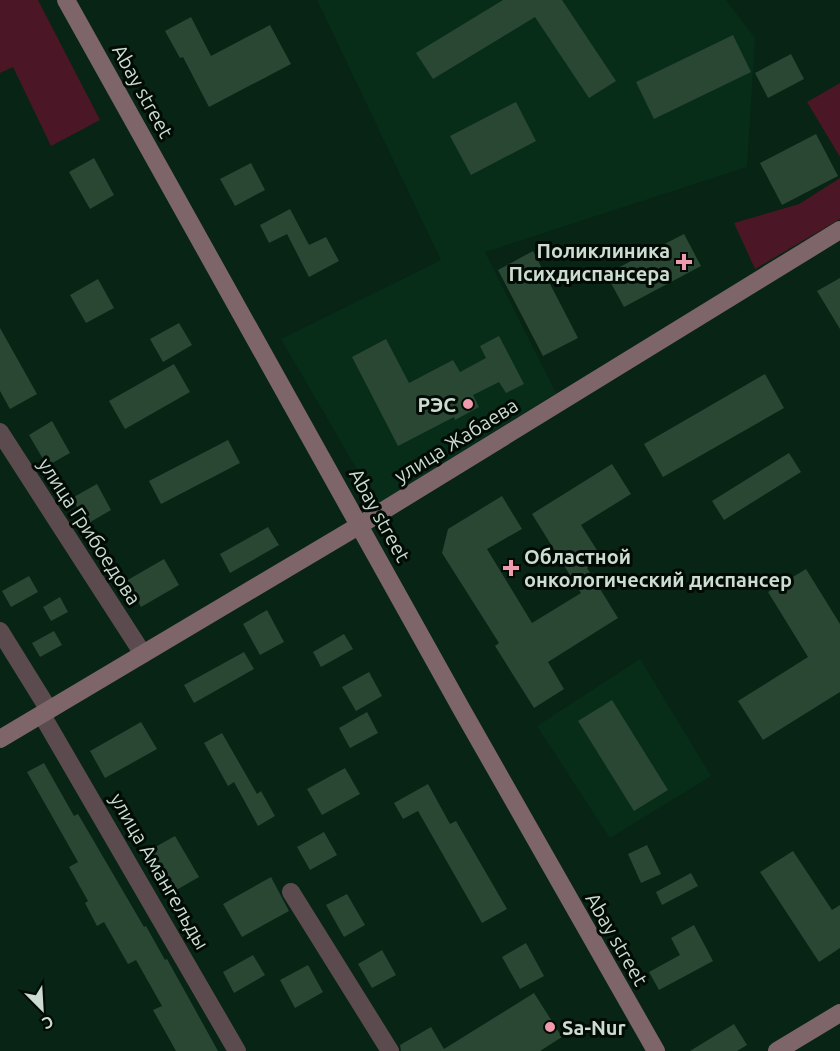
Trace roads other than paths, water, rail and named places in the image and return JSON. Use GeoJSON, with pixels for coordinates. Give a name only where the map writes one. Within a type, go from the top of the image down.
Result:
{"type":"FeatureCollection","features":[{"type":"Feature","properties":{"kind":"street","name":"Abay street"},"geometry":{"type":"LineString","coordinates":[[66,0],[656,1051]]}},
{"type":"Feature","properties":{"kind":"street","name":"улица Жабаева"},"geometry":{"type":"LineString","coordinates":[[0,740],[360,525],[840,230]]}},
{"type":"Feature","properties":{"kind":"street","name":"улица Грибоедова"},"geometry":{"type":"LineString","coordinates":[[0,432],[143,654]]}},
{"type":"Feature","properties":{"kind":"street","name":"улица Амангельды"},"geometry":{"type":"LineString","coordinates":[[0,631],[237,1051]]}},
{"type":"Feature","properties":{"kind":"street"},"geometry":{"type":"LineString","coordinates":[[291,892],[390,1051]]}},
{"type":"Feature","properties":{"kind":"street"},"geometry":{"type":"LineString","coordinates":[[777,1051],[840,1013]]}},
{"type":"Feature","properties":{"kind":"place","name":"Поликлиника Психдиспансера"},"geometry":{"type":"Point","coordinates":[684,262]}},
{"type":"Feature","properties":{"kind":"place","name":"РЭС"},"geometry":{"type":"Point","coordinates":[468,404]}},
{"type":"Feature","properties":{"kind":"place","name":"Областной онкологический диспансер"},"geometry":{"type":"Point","coordinates":[511,568]}},
{"type":"Feature","properties":{"kind":"place","name":"Sa-Nur"},"geometry":{"type":"Point","coordinates":[550,1027]}}]}
